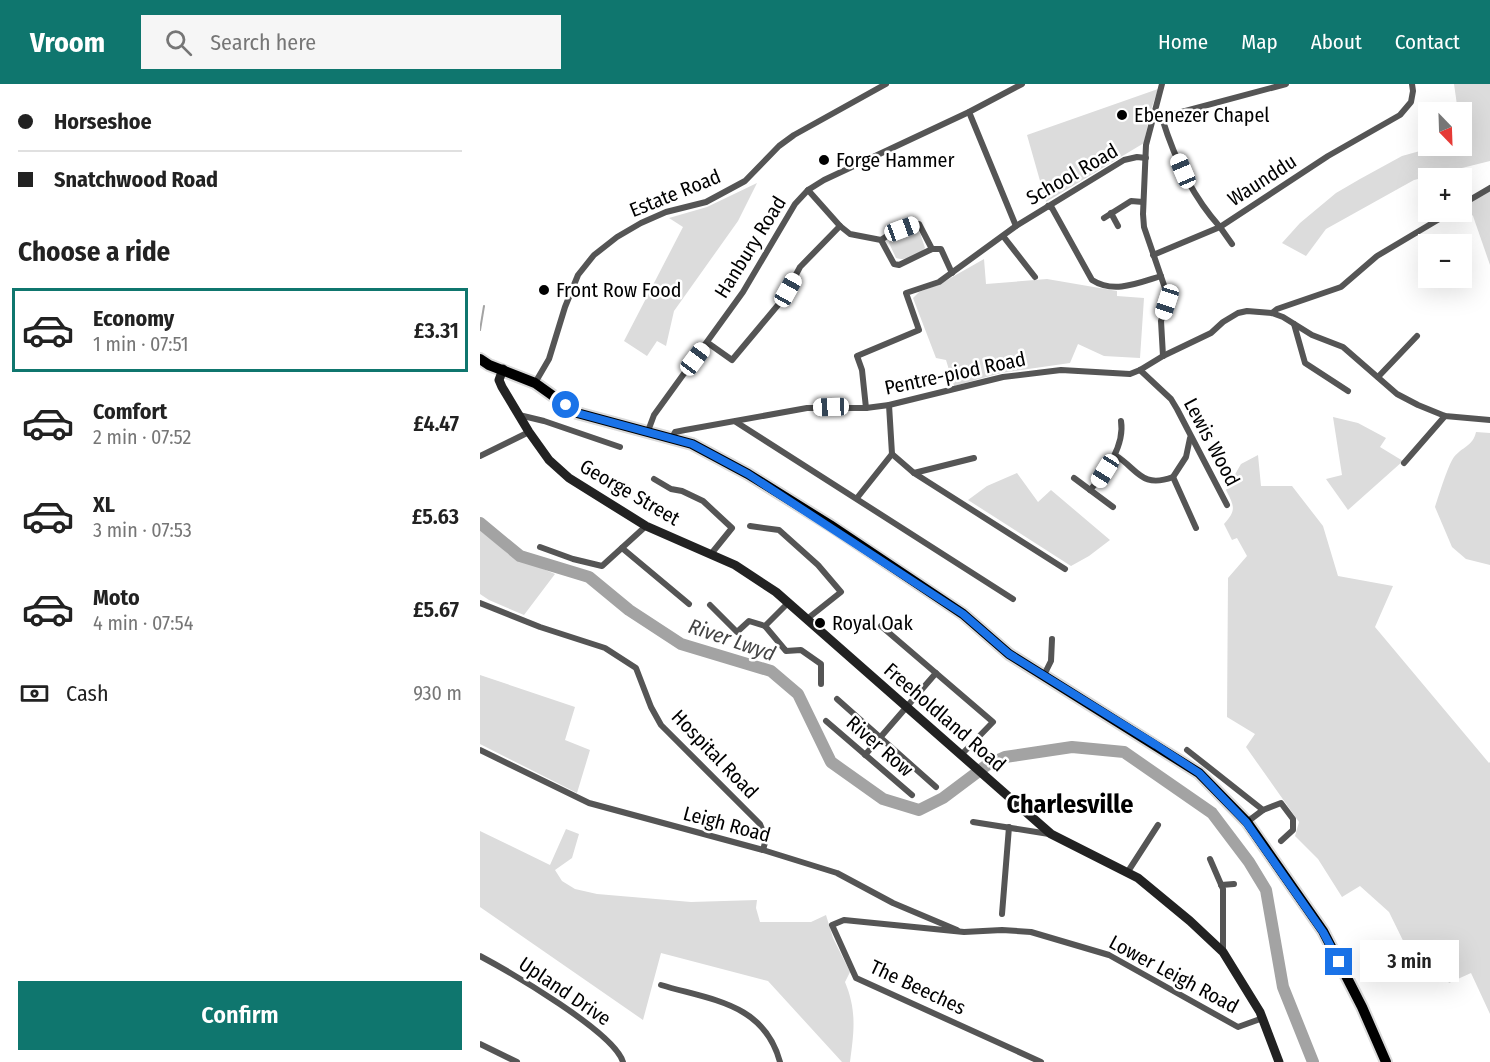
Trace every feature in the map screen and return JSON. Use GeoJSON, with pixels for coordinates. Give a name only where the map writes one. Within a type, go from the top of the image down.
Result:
{"type":"FeatureCollection","features":[{"type":"Feature","properties":{"kind":"main road"},"geometry":{"type":"LineString","coordinates":[[483,363],[535,383],[577,413],[692,444],[748,474],[830,525],[963,614],[1009,654],[1199,773],[1246,822],[1323,932],[1362,1007],[1386,1062]]}},
{"type":"Feature","properties":{"kind":"main road","name":"George Street"},"geometry":{"type":"LineString","coordinates":[[503,369],[500,380],[502,387],[528,432],[549,460],[569,478],[646,526],[735,565],[776,592],[788,603]]}},
{"type":"Feature","properties":{"kind":"main road","name":"Freeholdland Road"},"geometry":{"type":"LineString","coordinates":[[788,603],[1051,834],[1138,878],[1223,952],[1263,1018],[1279,1062]]}},
{"type":"Feature","properties":{"kind":"street","name":"Estate Road"},"geometry":{"type":"LineString","coordinates":[[535,383],[549,359],[578,275],[594,255],[617,237],[641,223],[666,212],[706,202],[745,181],[779,146],[794,135],[886,84]]}},
{"type":"Feature","properties":{"kind":"street","name":"Hanbury Road"},"geometry":{"type":"LineString","coordinates":[[648,431],[654,415],[743,292],[795,204],[808,190],[824,180],[969,112],[1022,84]]}},
{"type":"Feature","properties":{"kind":"street"},"geometry":{"type":"LineString","coordinates":[[1162,84],[1146,145],[1143,202],[1144,227],[1166,291],[1167,302],[1161,321],[1163,356]]}},
{"type":"Feature","properties":{"kind":"street"},"geometry":{"type":"LineString","coordinates":[[1152,117],[1162,118],[1286,84]]}},
{"type":"Feature","properties":{"kind":"street","name":"Waunddu"},"geometry":{"type":"LineString","coordinates":[[1162,118],[1183,171],[1204,209],[1220,227],[1328,156],[1400,115],[1411,102],[1412,84]]}},
{"type":"Feature","properties":{"kind":"street"},"geometry":{"type":"LineString","coordinates":[[969,112],[1016,226]]}},
{"type":"Feature","properties":{"kind":"street","name":"School Road"},"geometry":{"type":"LineString","coordinates":[[866,408],[862,370],[857,356],[919,330],[906,293],[939,282],[1016,226],[1124,160],[1137,157],[1146,158]]}},
{"type":"Feature","properties":{"kind":"street"},"geometry":{"type":"LineString","coordinates":[[1472,199],[1490,188]]}},
{"type":"Feature","properties":{"kind":"street"},"geometry":{"type":"LineString","coordinates":[[808,190],[850,234],[881,240],[890,234],[919,224],[932,249]]}},
{"type":"Feature","properties":{"kind":"street"},"geometry":{"type":"LineString","coordinates":[[1104,218],[1131,201],[1143,202]]}},
{"type":"Feature","properties":{"kind":"street"},"geometry":{"type":"LineString","coordinates":[[1048,206],[1052,208],[1092,280],[1103,286],[1119,287],[1161,276]]}},
{"type":"Feature","properties":{"kind":"street"},"geometry":{"type":"LineString","coordinates":[[1110,213],[1118,226]]}},
{"type":"Feature","properties":{"kind":"street"},"geometry":{"type":"LineString","coordinates":[[1270,313],[1341,287],[1377,256],[1434,222]]}},
{"type":"Feature","properties":{"kind":"street"},"geometry":{"type":"LineString","coordinates":[[708,343],[732,360],[783,299],[800,267],[840,226]]}},
{"type":"Feature","properties":{"kind":"street"},"geometry":{"type":"LineString","coordinates":[[1152,255],[1220,227],[1232,244]]}},
{"type":"Feature","properties":{"kind":"street"},"geometry":{"type":"LineString","coordinates":[[1002,236],[1035,277]]}},
{"type":"Feature","properties":{"kind":"street"},"geometry":{"type":"LineString","coordinates":[[881,240],[894,264],[899,265],[932,249],[941,249],[952,273]]}},
{"type":"Feature","properties":{"kind":"street","name":"Pentre-piod Road"},"geometry":{"type":"LineString","coordinates":[[672,438],[675,432],[685,429],[807,408],[866,408],[889,405],[1003,377],[1061,370],[1130,374],[1210,333],[1238,313],[1247,311],[1270,313],[1312,335],[1343,347],[1397,394],[1445,416],[1490,420]]}},
{"type":"Feature","properties":{"kind":"street"},"geometry":{"type":"LineString","coordinates":[[1294,324],[1305,363],[1348,391]]}},
{"type":"Feature","properties":{"kind":"street"},"geometry":{"type":"LineString","coordinates":[[1378,377],[1416,336]]}},
{"type":"Feature","properties":{"kind":"street","name":"Lewis Wood"},"geometry":{"type":"LineString","coordinates":[[1140,370],[1171,399],[1227,505]]}},
{"type":"Feature","properties":{"kind":"street"},"geometry":{"type":"LineString","coordinates":[[857,498],[891,454],[889,405]]}},
{"type":"Feature","properties":{"kind":"street"},"geometry":{"type":"LineString","coordinates":[[519,416],[544,421],[620,447]]}},
{"type":"Feature","properties":{"kind":"street"},"geometry":{"type":"LineString","coordinates":[[1404,464],[1445,416]]}},
{"type":"Feature","properties":{"kind":"street"},"geometry":{"type":"LineString","coordinates":[[1090,490],[1098,482],[1115,455],[1123,432],[1121,421]]}},
{"type":"Feature","properties":{"kind":"street"},"geometry":{"type":"LineString","coordinates":[[736,422],[1013,599]]}},
{"type":"Feature","properties":{"kind":"street"},"geometry":{"type":"LineString","coordinates":[[480,456],[528,432]]}},
{"type":"Feature","properties":{"kind":"street"},"geometry":{"type":"LineString","coordinates":[[1115,455],[1145,480],[1154,482],[1173,477],[1186,457],[1191,437]]}},
{"type":"Feature","properties":{"kind":"street"},"geometry":{"type":"LineString","coordinates":[[891,454],[914,473],[1065,569]]}},
{"type":"Feature","properties":{"kind":"street"},"geometry":{"type":"LineString","coordinates":[[914,473],[974,458]]}},
{"type":"Feature","properties":{"kind":"street"},"geometry":{"type":"LineString","coordinates":[[1173,477],[1196,528]]}},
{"type":"Feature","properties":{"kind":"street"},"geometry":{"type":"LineString","coordinates":[[1074,478],[1113,507]]}},
{"type":"Feature","properties":{"kind":"street"},"geometry":{"type":"LineString","coordinates":[[654,479],[671,489],[682,491],[703,501],[732,528],[711,554]]}},
{"type":"Feature","properties":{"kind":"street"},"geometry":{"type":"LineString","coordinates":[[540,546],[573,559],[602,566],[646,526]]}},
{"type":"Feature","properties":{"kind":"street"},"geometry":{"type":"LineString","coordinates":[[750,526],[779,530],[818,565],[841,592],[807,619]]}},
{"type":"Feature","properties":{"kind":"street"},"geometry":{"type":"LineString","coordinates":[[622,548],[689,604]]}},
{"type":"Feature","properties":{"kind":"street","name":"Hospital Road"},"geometry":{"type":"LineString","coordinates":[[480,603],[540,627],[605,648],[636,668],[661,725],[760,824],[766,839],[763,850]]}},
{"type":"Feature","properties":{"kind":"street"},"geometry":{"type":"LineString","coordinates":[[765,626],[788,603]]}},
{"type":"Feature","properties":{"kind":"street"},"geometry":{"type":"LineString","coordinates":[[710,605],[737,632],[749,621],[765,626],[786,651],[801,650],[820,664],[821,684]]}},
{"type":"Feature","properties":{"kind":"street"},"geometry":{"type":"LineString","coordinates":[[881,626],[993,722],[961,755]]}},
{"type":"Feature","properties":{"kind":"street"},"geometry":{"type":"LineString","coordinates":[[1044,675],[1051,661],[1053,639]]}},
{"type":"Feature","properties":{"kind":"street"},"geometry":{"type":"LineString","coordinates":[[865,754],[936,673]]}},
{"type":"Feature","properties":{"kind":"street"},"geometry":{"type":"LineString","coordinates":[[837,699],[936,787]]}},
{"type":"Feature","properties":{"kind":"street","name":"River Row"},"geometry":{"type":"LineString","coordinates":[[826,721],[912,795]]}},
{"type":"Feature","properties":{"kind":"street","name":"Leigh Road"},"geometry":{"type":"LineString","coordinates":[[480,750],[589,803],[763,850],[837,873],[892,903],[964,932]]}},
{"type":"Feature","properties":{"kind":"street"},"geometry":{"type":"LineString","coordinates":[[1188,750],[1263,810]]}},
{"type":"Feature","properties":{"kind":"street"},"geometry":{"type":"LineString","coordinates":[[1246,822],[1263,810],[1281,803],[1293,819],[1293,830],[1281,841]]}},
{"type":"Feature","properties":{"kind":"street"},"geometry":{"type":"LineString","coordinates":[[973,822],[1051,834]]}},
{"type":"Feature","properties":{"kind":"street"},"geometry":{"type":"LineString","coordinates":[[1127,873],[1158,825]]}},
{"type":"Feature","properties":{"kind":"street"},"geometry":{"type":"LineString","coordinates":[[1002,914],[1009,827]]}},
{"type":"Feature","properties":{"kind":"street"},"geometry":{"type":"LineString","coordinates":[[1210,859],[1222,889],[1223,952]]}},
{"type":"Feature","properties":{"kind":"street"},"geometry":{"type":"LineString","coordinates":[[1221,885],[1234,884]]}},
{"type":"Feature","properties":{"kind":"street","name":"The Beeches"},"geometry":{"type":"LineString","coordinates":[[964,932],[844,920],[832,925],[856,978],[1041,1062]]}},
{"type":"Feature","properties":{"kind":"street","name":"Lower Leigh Road"},"geometry":{"type":"LineString","coordinates":[[964,932],[1002,930],[1031,932],[1109,955],[1238,1027],[1263,1018]]}},
{"type":"Feature","properties":{"kind":"street","name":"Upland Drive"},"geometry":{"type":"LineString","coordinates":[[480,956],[572,1013],[618,1050],[623,1062]]}},
{"type":"Feature","properties":{"kind":"street"},"geometry":{"type":"LineString","coordinates":[[661,985],[734,1006],[745,1013],[770,1035],[780,1062]]}},
{"type":"Feature","properties":{"kind":"street"},"geometry":{"type":"LineString","coordinates":[[480,1044],[517,1062]]}},
{"type":"Feature","properties":{"kind":"shaded area"},"geometry":{"type":"Polygon","coordinates":[[[1454,84],[1490,84],[1490,161],[1462,168],[1418,168],[1418,179],[1326,229],[1306,256],[1282,243],[1300,223],[1336,193],[1402,156],[1418,152],[1418,156],[1472,156],[1472,102],[1457,102],[1454,84]]]}},
{"type":"Feature","properties":{"kind":"shaded area"},"geometry":{"type":"Polygon","coordinates":[[[1158,89],[1144,143],[1046,202],[1027,135],[1158,89]]]}},
{"type":"Feature","properties":{"kind":"shaded area"},"geometry":{"type":"Polygon","coordinates":[[[757,183],[738,221],[674,311],[666,346],[657,341],[647,356],[624,341],[683,227],[669,218],[707,207],[757,183]]]}},
{"type":"Feature","properties":{"kind":"shaded area"},"geometry":{"type":"Polygon","coordinates":[[[1490,189],[1490,265],[1472,215],[1472,199],[1490,189]]]}},
{"type":"Feature","properties":{"kind":"shaded area"},"geometry":{"type":"Polygon","coordinates":[[[913,228],[920,233],[925,248],[912,257],[896,258],[889,243],[890,239],[913,228]]]}},
{"type":"Feature","properties":{"kind":"shaded area"},"geometry":{"type":"Polygon","coordinates":[[[984,259],[986,284],[1047,279],[1117,291],[1117,296],[1144,298],[1140,358],[1104,356],[1078,344],[1070,363],[1001,373],[954,386],[946,360],[936,358],[913,298],[919,292],[940,284],[984,259]]]}},
{"type":"Feature","properties":{"kind":"shaded area"},"geometry":{"type":"Polygon","coordinates":[[[1333,417],[1358,423],[1386,438],[1380,447],[1403,461],[1348,510],[1326,479],[1342,475],[1333,417]]]}},
{"type":"Feature","properties":{"kind":"shaded area"},"geometry":{"type":"Polygon","coordinates":[[[1476,432],[1490,433],[1490,565],[1466,559],[1452,547],[1435,507],[1454,457],[1475,437],[1476,432]]]}},
{"type":"Feature","properties":{"kind":"shaded area"},"geometry":{"type":"Polygon","coordinates":[[[1258,455],[1261,486],[1292,486],[1323,526],[1338,576],[1393,586],[1375,627],[1490,762],[1490,1014],[1471,973],[1449,983],[1436,957],[1414,963],[1389,912],[1360,886],[1342,897],[1318,859],[1295,836],[1299,822],[1246,747],[1255,734],[1227,717],[1228,578],[1247,556],[1237,538],[1232,540],[1224,524],[1233,508],[1226,490],[1241,464],[1258,455]]]}},
{"type":"Feature","properties":{"kind":"shaded area"},"geometry":{"type":"Polygon","coordinates":[[[1017,473],[1038,502],[1051,490],[1110,540],[1071,566],[968,500],[987,486],[1017,473]]]}},
{"type":"Feature","properties":{"kind":"shaded area"},"geometry":{"type":"Polygon","coordinates":[[[480,528],[508,554],[555,574],[524,615],[480,594],[480,528]]]}},
{"type":"Feature","properties":{"kind":"shaded area"},"geometry":{"type":"Polygon","coordinates":[[[480,675],[575,707],[565,740],[590,750],[577,793],[480,744],[480,675]]]}},
{"type":"Feature","properties":{"kind":"shaded area"},"geometry":{"type":"Polygon","coordinates":[[[566,829],[579,834],[572,858],[555,870],[562,881],[575,889],[597,894],[691,902],[757,900],[756,908],[760,922],[811,922],[826,915],[833,938],[850,972],[845,982],[854,1021],[850,1062],[842,1062],[768,981],[661,953],[643,1020],[480,907],[480,831],[550,865],[566,829]]]}},
{"type":"Feature","properties":{"kind":"waterway"},"geometry":{"type":"LineString","coordinates":[[480,330],[484,306]]}},
{"type":"Feature","properties":{"kind":"waterway","name":"River Lwyd"},"geometry":{"type":"LineString","coordinates":[[480,523],[520,556],[589,577],[629,610],[681,644],[771,671],[798,694],[831,762],[883,799],[919,810],[943,798],[987,765],[1005,757],[1072,747],[1124,752],[1212,813],[1249,862],[1266,890],[1283,987],[1313,1062]]}},
{"type":"Feature","properties":{"kind":"place","name":"Ebenezer Chapel"},"geometry":{"type":"Point","coordinates":[1122,115]}},
{"type":"Feature","properties":{"kind":"place","name":"Forge Hammer"},"geometry":{"type":"Point","coordinates":[824,160]}},
{"type":"Feature","properties":{"kind":"place","name":"Front Row Food"},"geometry":{"type":"Point","coordinates":[544,290]}},
{"type":"Feature","properties":{"kind":"place","name":"Royal Oak"},"geometry":{"type":"Point","coordinates":[820,623]}},
{"type":"Feature","properties":{"kind":"district","name":"Charlesville"},"geometry":{"type":"Point","coordinates":[1070,804]}},
{"type":"Feature","properties":{"kind":"route"},"geometry":{"type":"LineString","coordinates":[[566,405],[577,413],[692,444],[748,474],[830,525],[963,614],[1009,654],[1199,773],[1246,822],[1323,932],[1339,962]]}}]}
